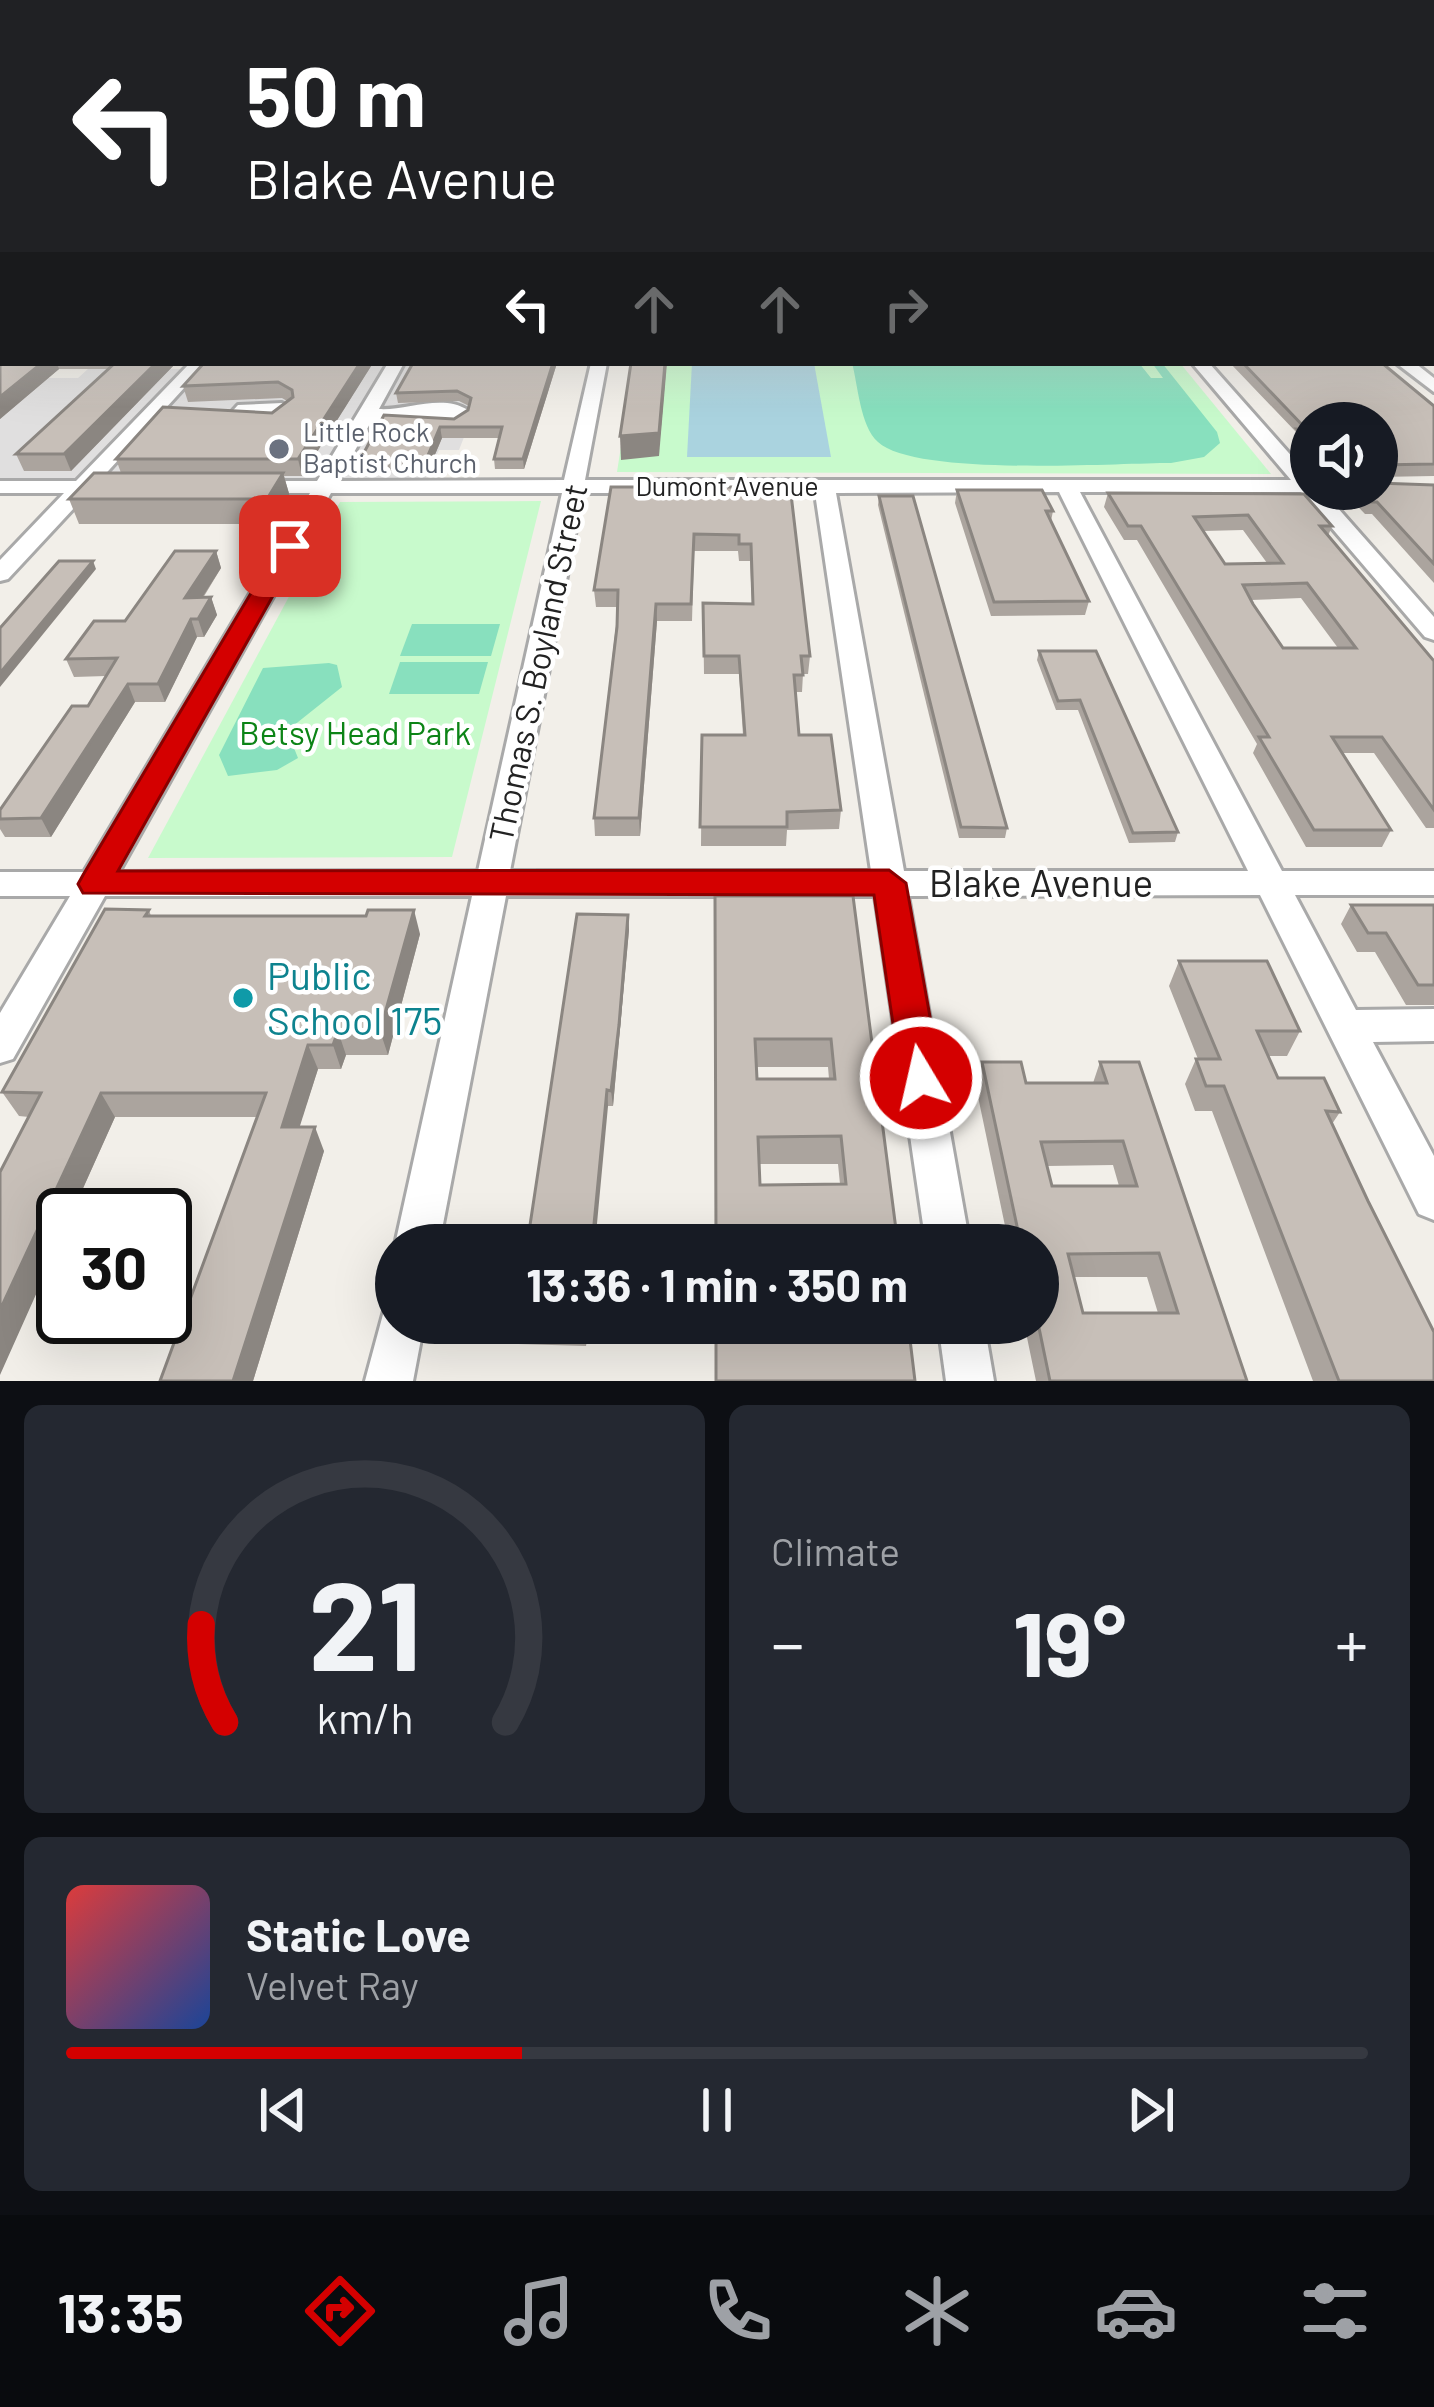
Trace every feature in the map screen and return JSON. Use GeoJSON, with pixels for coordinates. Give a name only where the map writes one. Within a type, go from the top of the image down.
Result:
{"type":"FeatureCollection","features":[{"type":"Feature","properties":{"kind":"street"},"geometry":{"type":"LineString","coordinates":[[0,574],[162,412],[197,366]]}},
{"type":"Feature","properties":{"kind":"street"},"geometry":{"type":"LineString","coordinates":[[0,1047],[394,366]]}},
{"type":"Feature","properties":{"kind":"street","name":"Thomas S. Boyland Street"},"geometry":{"type":"LineString","coordinates":[[421,1224],[598,366]]}},
{"type":"Feature","properties":{"kind":"street"},"geometry":{"type":"LineString","coordinates":[[1203,366],[1290,465]]}},
{"type":"Feature","properties":{"kind":"street"},"geometry":{"type":"LineString","coordinates":[[1408,366],[1434,387]]}},
{"type":"Feature","properties":{"kind":"street"},"geometry":{"type":"LineString","coordinates":[[216,413],[238,413]]}},
{"type":"Feature","properties":{"kind":"street"},"geometry":{"type":"LineString","coordinates":[[367,414],[400,414]]}},
{"type":"Feature","properties":{"kind":"street"},"geometry":{"type":"LineString","coordinates":[[1066,486],[1434,1199]]}},
{"type":"Feature","properties":{"kind":"street","name":"Dumont Avenue"},"geometry":{"type":"LineString","coordinates":[[239,487],[1290,486]]}},
{"type":"Feature","properties":{"kind":"street"},"geometry":{"type":"LineString","coordinates":[[0,487],[151,487]]}},
{"type":"Feature","properties":{"kind":"street"},"geometry":{"type":"LineString","coordinates":[[825,487],[945,1224]]}},
{"type":"Feature","properties":{"kind":"street"},"geometry":{"type":"LineString","coordinates":[[1330,510],[1434,632]]}},
{"type":"Feature","properties":{"kind":"street","name":"Blake Avenue"},"geometry":{"type":"LineString","coordinates":[[0,884],[1434,883]]}},
{"type":"Feature","properties":{"kind":"street"},"geometry":{"type":"LineString","coordinates":[[1345,1026],[1434,1025]]}},
{"type":"Feature","properties":{"kind":"street"},"geometry":{"type":"LineString","coordinates":[[389,1381],[397,1344]]}},
{"type":"Feature","properties":{"kind":"street"},"geometry":{"type":"LineString","coordinates":[[964,1344],[970,1381]]}},
{"type":"Feature","properties":{"kind":"shaded area"},"geometry":{"type":"Polygon","coordinates":[[[492,366],[459,450],[439,450],[426,478],[0,479],[0,378],[78,378],[88,369],[492,366]]]}},
{"type":"Feature","properties":{"kind":"green space"},"geometry":{"type":"Polygon","coordinates":[[[634,366],[1182,366],[1271,474],[617,472],[634,366]]]}},
{"type":"Feature","properties":{"kind":"green space"},"geometry":{"type":"Polygon","coordinates":[[[853,366],[1141,366],[1151,378],[1163,378],[1154,366],[1164,366],[1217,432],[1220,443],[1204,457],[1171,463],[972,464],[899,453],[878,442],[863,416],[853,366]]]}},
{"type":"Feature","properties":{"kind":"green space","name":"Betsy Head Park"},"geometry":{"type":"Polygon","coordinates":[[[541,501],[452,857],[148,858],[340,502],[541,501]]]}},
{"type":"Feature","properties":{"kind":"green space"},"geometry":{"type":"Polygon","coordinates":[[[412,624],[500,624],[491,656],[400,656],[412,624]]]}},
{"type":"Feature","properties":{"kind":"green space"},"geometry":{"type":"Polygon","coordinates":[[[400,662],[488,662],[479,694],[389,694],[400,662]]]}},
{"type":"Feature","properties":{"kind":"green space"},"geometry":{"type":"Polygon","coordinates":[[[337,665],[342,687],[293,726],[290,738],[298,758],[277,770],[228,776],[219,755],[263,668],[337,665]]]}},
{"type":"Feature","properties":{"kind":"water"},"geometry":{"type":"Polygon","coordinates":[[[692,366],[815,366],[831,457],[687,457],[692,366]]]}},
{"type":"Feature","properties":{"kind":"building"},"geometry":{"type":"Polygon","coordinates":[[[0,366],[38,366],[0,397],[0,366]]]}},
{"type":"Feature","properties":{"kind":"building"},"geometry":{"type":"Polygon","coordinates":[[[112,366],[153,366],[64,454],[16,454],[112,366]]]}},
{"type":"Feature","properties":{"kind":"building"},"geometry":{"type":"Polygon","coordinates":[[[201,366],[358,366],[298,459],[116,459],[163,407],[272,413],[293,397],[292,390],[278,382],[183,386],[201,366]]]}},
{"type":"Feature","properties":{"kind":"building"},"geometry":{"type":"Polygon","coordinates":[[[411,366],[552,366],[523,459],[494,459],[502,427],[440,427],[426,460],[360,460],[384,415],[454,419],[468,410],[471,398],[457,391],[396,393],[411,366]]]}},
{"type":"Feature","properties":{"kind":"building"},"geometry":{"type":"Polygon","coordinates":[[[631,366],[665,366],[659,433],[620,436],[631,366]]]}},
{"type":"Feature","properties":{"kind":"building"},"geometry":{"type":"Polygon","coordinates":[[[1246,366],[1386,366],[1434,406],[1434,464],[1398,465],[1398,402],[1290,402],[1290,412],[1246,366]]]}},
{"type":"Feature","properties":{"kind":"building"},"geometry":{"type":"Polygon","coordinates":[[[94,473],[283,473],[267,499],[69,499],[94,473]]]}},
{"type":"Feature","properties":{"kind":"building"},"geometry":{"type":"Polygon","coordinates":[[[1398,484],[1434,485],[1434,564],[1384,510],[1398,510],[1398,484]]]}},
{"type":"Feature","properties":{"kind":"building"},"geometry":{"type":"Polygon","coordinates":[[[611,487],[777,487],[778,494],[791,494],[810,656],[801,656],[803,675],[794,675],[799,735],[831,735],[841,810],[787,812],[787,827],[700,827],[702,735],[745,735],[739,656],[704,656],[703,603],[753,604],[751,544],[739,544],[739,535],[694,534],[691,604],[656,604],[639,818],[594,818],[617,627],[618,590],[594,590],[611,487]]]}},
{"type":"Feature","properties":{"kind":"building"},"geometry":{"type":"Polygon","coordinates":[[[957,490],[1042,490],[1053,511],[1046,511],[1089,601],[994,602],[957,490]]]}},
{"type":"Feature","properties":{"kind":"building"},"geometry":{"type":"Polygon","coordinates":[[[1108,493],[1290,494],[1290,510],[1318,510],[1332,526],[1320,526],[1434,661],[1434,810],[1382,737],[1332,737],[1391,830],[1314,830],[1259,737],[1269,737],[1141,526],[1128,526],[1108,493]],[[1248,515],[1194,517],[1225,564],[1283,563],[1248,515]],[[1307,583],[1243,585],[1283,648],[1356,648],[1307,583]]]}},
{"type":"Feature","properties":{"kind":"building"},"geometry":{"type":"Polygon","coordinates":[[[879,496],[913,496],[1007,828],[961,827],[879,496]]]}},
{"type":"Feature","properties":{"kind":"building"},"geometry":{"type":"Polygon","coordinates":[[[175,551],[216,551],[185,598],[211,597],[198,619],[191,619],[158,684],[128,684],[41,818],[0,819],[0,810],[72,706],[88,706],[117,658],[66,659],[94,621],[125,621],[175,551]]]}},
{"type":"Feature","properties":{"kind":"building"},"geometry":{"type":"Polygon","coordinates":[[[59,561],[93,561],[0,673],[0,628],[59,561]]]}},
{"type":"Feature","properties":{"kind":"building"},"geometry":{"type":"Polygon","coordinates":[[[1039,651],[1096,651],[1178,832],[1133,833],[1080,700],[1058,701],[1039,651]]]}},
{"type":"Feature","properties":{"kind":"building"},"geometry":{"type":"Polygon","coordinates":[[[715,896],[853,896],[895,1224],[716,1224],[715,896]],[[755,1039],[757,1079],[835,1079],[831,1039],[755,1039]],[[841,1136],[758,1137],[760,1185],[846,1184],[841,1136]]]}},
{"type":"Feature","properties":{"kind":"building"},"geometry":{"type":"Polygon","coordinates":[[[1351,905],[1434,905],[1434,985],[1418,985],[1386,933],[1368,933],[1351,905]]]}},
{"type":"Feature","properties":{"kind":"building"},"geometry":{"type":"Polygon","coordinates":[[[105,909],[149,910],[145,916],[366,916],[368,910],[414,910],[380,1031],[338,1031],[333,1045],[308,1045],[282,1127],[315,1127],[233,1381],[160,1381],[174,1344],[192,1344],[192,1294],[266,1093],[101,1093],[57,1188],[36,1188],[36,1233],[0,1310],[0,1172],[41,1093],[2,1092],[105,909]]]}},
{"type":"Feature","properties":{"kind":"building"},"geometry":{"type":"Polygon","coordinates":[[[577,914],[628,915],[594,1224],[530,1224],[577,914]]]}},
{"type":"Feature","properties":{"kind":"building"},"geometry":{"type":"Polygon","coordinates":[[[1179,961],[1267,961],[1300,1031],[1257,1031],[1278,1078],[1324,1078],[1340,1112],[1326,1111],[1434,1332],[1434,1381],[1339,1381],[1224,1086],[1206,1086],[1196,1059],[1220,1059],[1179,961]]]}},
{"type":"Feature","properties":{"kind":"building"},"geometry":{"type":"Polygon","coordinates":[[[982,1062],[1021,1062],[1026,1083],[1107,1083],[1100,1062],[1139,1062],[1247,1381],[1050,1381],[1042,1344],[1059,1344],[1059,1224],[1017,1224],[982,1062]],[[1123,1141],[1041,1142],[1052,1186],[1137,1186],[1123,1141]],[[1159,1253],[1068,1254],[1083,1313],[1178,1313],[1159,1253]]]}},
{"type":"Feature","properties":{"kind":"building"},"geometry":{"type":"Polygon","coordinates":[[[716,1344],[911,1344],[915,1381],[716,1381],[716,1344]]]}},
{"type":"Feature","properties":{"kind":"place","name":"Little Rock Baptist Church"},"geometry":{"type":"Point","coordinates":[279,449]}},
{"type":"Feature","properties":{"kind":"place","name":"Public School 175"},"geometry":{"type":"Point","coordinates":[243,998]}},
{"type":"Feature","properties":{"kind":"route"},"geometry":{"type":"LineString","coordinates":[[290,546],[94,884],[889,883],[921,1078]]}}]}
